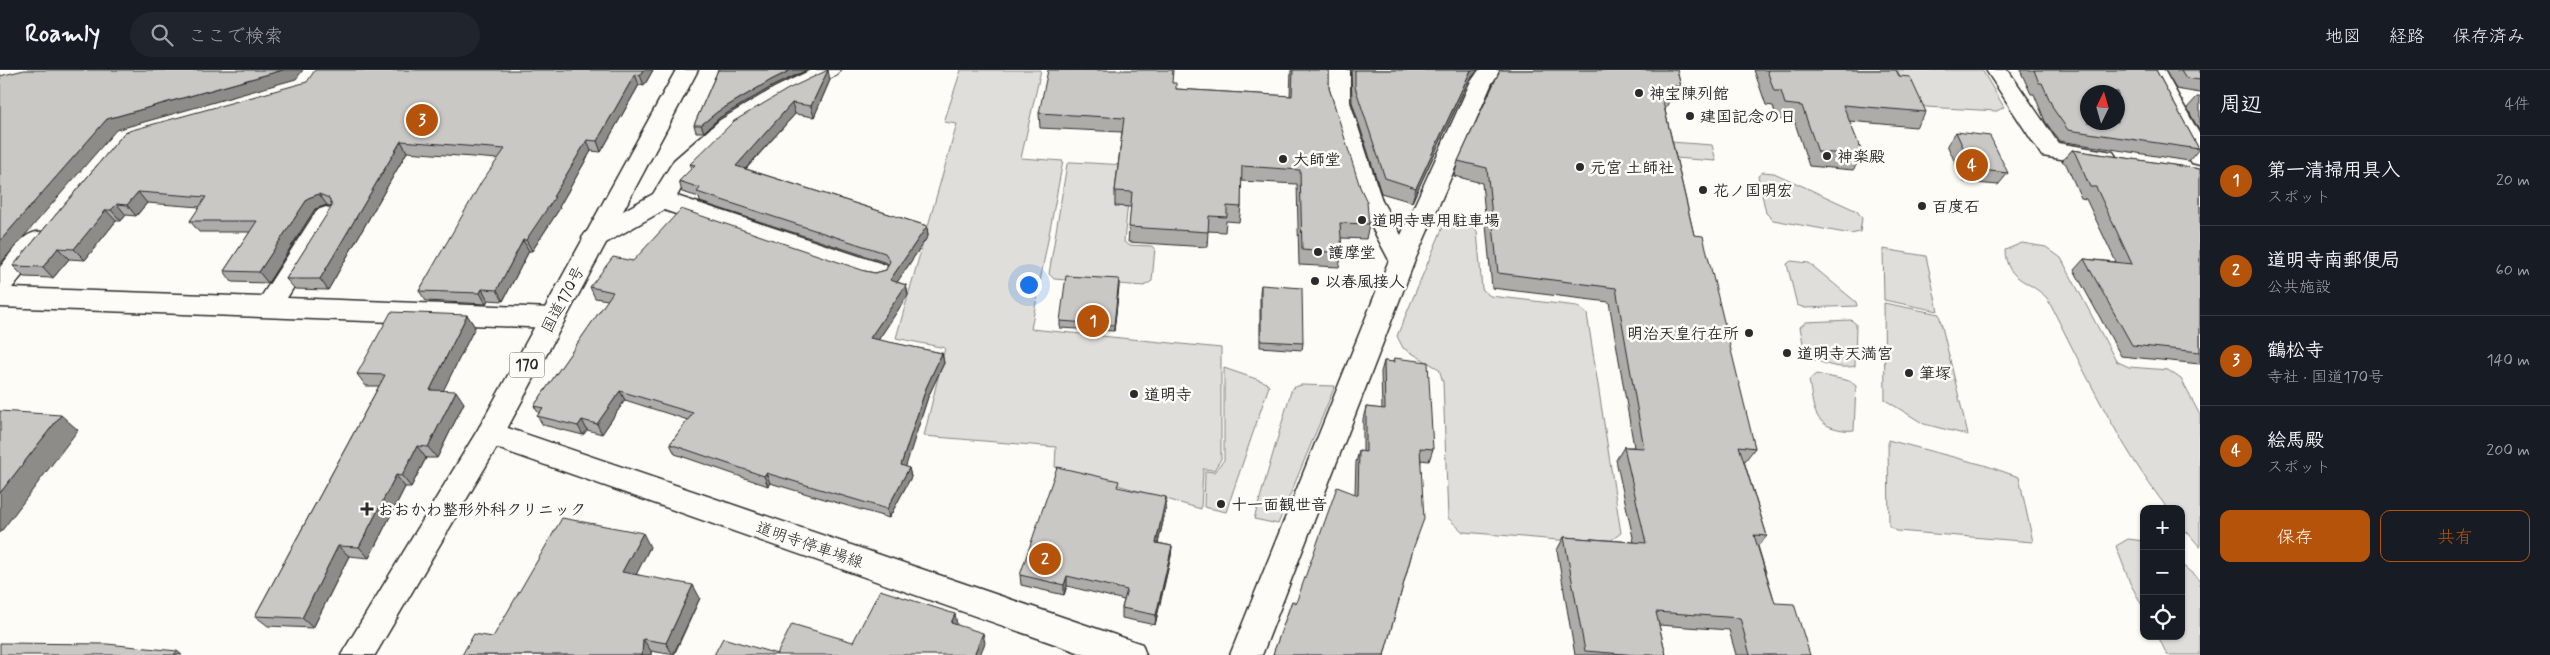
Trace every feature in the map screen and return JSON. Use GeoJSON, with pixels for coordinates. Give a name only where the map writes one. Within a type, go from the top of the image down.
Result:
{"type":"FeatureCollection","features":[{"type":"Feature","properties":{"kind":"main road","name":"国道170号"},"geometry":{"type":"LineString","coordinates":[[357,655],[490,434],[687,70]]}},
{"type":"Feature","properties":{"kind":"main road"},"geometry":{"type":"LineString","coordinates":[[595,238],[662,200],[682,166],[728,125],[782,93],[829,70]]}},
{"type":"Feature","properties":{"kind":"main road"},"geometry":{"type":"LineString","coordinates":[[1339,70],[1339,102],[1370,201],[1402,260]]}},
{"type":"Feature","properties":{"kind":"main road"},"geometry":{"type":"LineString","coordinates":[[1246,655],[1402,260],[1481,83],[1490,70]]}},
{"type":"Feature","properties":{"kind":"main road"},"geometry":{"type":"LineString","coordinates":[[1997,70],[2050,150],[2125,161]]}},
{"type":"Feature","properties":{"kind":"main road"},"geometry":{"type":"LineString","coordinates":[[2153,70],[2169,97],[2194,166]]}},
{"type":"Feature","properties":{"kind":"main road"},"geometry":{"type":"LineString","coordinates":[[2169,97],[2192,100]]}},
{"type":"Feature","properties":{"kind":"main road"},"geometry":{"type":"LineString","coordinates":[[662,200],[877,272]]}},
{"type":"Feature","properties":{"kind":"main road"},"geometry":{"type":"LineString","coordinates":[[268,307],[326,216]]}},
{"type":"Feature","properties":{"kind":"main road"},"geometry":{"type":"LineString","coordinates":[[0,284],[50,225]]}},
{"type":"Feature","properties":{"kind":"main road"},"geometry":{"type":"LineString","coordinates":[[0,297],[552,318]]}},
{"type":"Feature","properties":{"kind":"main road","name":"道明寺停車場線"},"geometry":{"type":"LineString","coordinates":[[490,434],[1130,655]]}},
{"type":"Feature","properties":{"kind":"shaded area"},"geometry":{"type":"Polygon","coordinates":[[[961,70],[1041,70],[1021,158],[1063,161],[1031,329],[1221,348],[1221,459],[1214,470],[1203,469],[1201,509],[1055,467],[1056,447],[924,436],[945,348],[896,338],[957,124],[944,122],[961,70]]]}},
{"type":"Feature","properties":{"kind":"shaded area"},"geometry":{"type":"Polygon","coordinates":[[[1897,70],[1982,70],[2004,107],[1997,111],[1926,107],[1914,101],[1897,70]]]}},
{"type":"Feature","properties":{"kind":"shaded area"},"geometry":{"type":"Polygon","coordinates":[[[1657,141],[1712,145],[1716,161],[1661,157],[1657,141]]]}},
{"type":"Feature","properties":{"kind":"shaded area"},"geometry":{"type":"Polygon","coordinates":[[[1072,162],[1215,170],[1130,182],[1124,242],[1128,245],[1152,246],[1155,248],[1152,281],[1144,286],[1054,279],[1049,274],[1067,164],[1072,162]]]}},
{"type":"Feature","properties":{"kind":"shaded area"},"geometry":{"type":"Polygon","coordinates":[[[1763,172],[1774,173],[1857,211],[1862,218],[1860,232],[1851,234],[1773,220],[1766,213],[1758,176],[1763,172]]]}},
{"type":"Feature","properties":{"kind":"shaded area"},"geometry":{"type":"Polygon","coordinates":[[[1452,221],[1473,225],[1477,231],[1482,289],[1490,296],[1577,306],[1587,314],[1621,533],[1606,544],[1463,532],[1448,518],[1443,382],[1439,369],[1403,348],[1397,336],[1445,222],[1452,221]]]}},
{"type":"Feature","properties":{"kind":"shaded area"},"geometry":{"type":"Polygon","coordinates":[[[2022,243],[2046,247],[2061,258],[2116,361],[2129,367],[2168,370],[2181,379],[2200,415],[2200,547],[2185,530],[2185,505],[2165,505],[2150,485],[2117,433],[2047,298],[2014,274],[2006,260],[2005,250],[2022,243]]]}},
{"type":"Feature","properties":{"kind":"shaded area"},"geometry":{"type":"Polygon","coordinates":[[[1883,249],[1926,256],[1938,311],[1884,300],[1883,249]]]}},
{"type":"Feature","properties":{"kind":"shaded area"},"geometry":{"type":"Polygon","coordinates":[[[1791,261],[1809,263],[1856,302],[1857,306],[1805,308],[1797,305],[1787,264],[1791,261]]]}},
{"type":"Feature","properties":{"kind":"shaded area"},"geometry":{"type":"Polygon","coordinates":[[[1884,303],[1939,314],[1968,435],[1924,424],[1885,400],[1884,303]]]}},
{"type":"Feature","properties":{"kind":"shaded area"},"geometry":{"type":"Polygon","coordinates":[[[1851,320],[1856,324],[1855,366],[1829,365],[1805,354],[1800,327],[1806,322],[1851,320]]]}},
{"type":"Feature","properties":{"kind":"shaded area"},"geometry":{"type":"Polygon","coordinates":[[[1224,368],[1265,382],[1269,386],[1226,512],[1204,507],[1205,471],[1214,472],[1224,460],[1224,368]]]}},
{"type":"Feature","properties":{"kind":"shaded area"},"geometry":{"type":"Polygon","coordinates":[[[1816,374],[1850,381],[1856,386],[1854,430],[1834,428],[1821,421],[1814,409],[1809,380],[1816,374]]]}},
{"type":"Feature","properties":{"kind":"shaded area"},"geometry":{"type":"Polygon","coordinates":[[[1301,385],[1335,386],[1278,524],[1254,519],[1292,388],[1301,385]]]}},
{"type":"Feature","properties":{"kind":"shaded area"},"geometry":{"type":"Polygon","coordinates":[[[1888,440],[1984,465],[2019,477],[2033,542],[1897,531],[1889,526],[1888,440]]]}},
{"type":"Feature","properties":{"kind":"shaded area"},"geometry":{"type":"Polygon","coordinates":[[[2128,539],[2140,540],[2140,602],[2130,583],[2116,546],[2128,539]]]}},
{"type":"Feature","properties":{"kind":"shaded area"},"geometry":{"type":"Polygon","coordinates":[[[2185,567],[2200,580],[2200,655],[2167,655],[2160,640],[2185,640],[2185,567]]]}},
{"type":"Feature","properties":{"kind":"building"},"geometry":{"type":"Polygon","coordinates":[[[24,70],[283,70],[107,119],[0,241],[0,76],[24,70]]]}},
{"type":"Feature","properties":{"kind":"building"},"geometry":{"type":"Polygon","coordinates":[[[315,70],[643,70],[640,75],[635,74],[597,141],[587,140],[553,197],[555,197],[526,240],[523,240],[497,290],[482,289],[480,293],[419,291],[482,181],[505,149],[401,141],[320,279],[286,279],[332,206],[329,198],[319,194],[308,198],[259,272],[224,271],[257,221],[190,221],[206,197],[138,192],[127,205],[117,204],[111,210],[106,210],[74,249],[58,248],[43,267],[13,266],[125,132],[307,82],[315,70]]]}},
{"type":"Feature","properties":{"kind":"building"},"geometry":{"type":"Polygon","coordinates":[[[718,70],[791,70],[717,112],[701,125],[694,125],[718,70]]]}},
{"type":"Feature","properties":{"kind":"building"},"geometry":{"type":"Polygon","coordinates":[[[828,70],[811,106],[792,103],[736,166],[927,226],[890,280],[906,285],[870,338],[942,353],[926,388],[901,465],[909,468],[887,509],[766,473],[764,476],[670,444],[693,413],[620,391],[597,424],[582,420],[578,426],[537,416],[543,408],[534,406],[613,292],[590,287],[613,257],[633,261],[681,209],[865,271],[875,273],[886,270],[890,261],[885,253],[697,192],[700,188],[679,181],[695,165],[690,164],[734,121],[788,89],[828,70]]]}},
{"type":"Feature","properties":{"kind":"building"},"geometry":{"type":"Polygon","coordinates":[[[1048,70],[1173,70],[1172,83],[1176,83],[1176,89],[1292,96],[1293,70],[1329,70],[1329,88],[1360,187],[1367,202],[1369,224],[1340,223],[1342,253],[1302,250],[1300,170],[1242,166],[1241,207],[1227,206],[1227,217],[1209,216],[1208,232],[1129,227],[1132,192],[1115,191],[1124,118],[1039,113],[1048,70]]]}},
{"type":"Feature","properties":{"kind":"building"},"geometry":{"type":"Polygon","coordinates":[[[1355,70],[1471,70],[1416,188],[1385,178],[1355,87],[1355,70]]]}},
{"type":"Feature","properties":{"kind":"building"},"geometry":{"type":"Polygon","coordinates":[[[1500,70],[1677,70],[1681,87],[1667,85],[1670,99],[1662,98],[1694,235],[1703,236],[1755,448],[1739,446],[1767,536],[1754,535],[1775,603],[1794,604],[1810,655],[1750,655],[1740,618],[1656,612],[1666,655],[1585,651],[1564,537],[1646,543],[1624,447],[1644,448],[1616,288],[1498,273],[1487,168],[1458,161],[1500,70]]]}},
{"type":"Feature","properties":{"kind":"building"},"geometry":{"type":"Polygon","coordinates":[[[1767,70],[1896,70],[1899,76],[1910,77],[1926,112],[1843,105],[1863,155],[1818,152],[1802,106],[1785,104],[1781,91],[1774,91],[1767,70]]]}},
{"type":"Feature","properties":{"kind":"building"},"geometry":{"type":"Polygon","coordinates":[[[2034,70],[2156,70],[2199,149],[2068,130],[2054,110],[2042,83],[2039,83],[2034,70]]]}},
{"type":"Feature","properties":{"kind":"building"},"geometry":{"type":"Polygon","coordinates":[[[2181,70],[2200,70],[2200,80],[2186,78],[2181,70]]]}},
{"type":"Feature","properties":{"kind":"building"},"geometry":{"type":"Polygon","coordinates":[[[1956,132],[1990,136],[2008,173],[1973,169],[1956,132]]]}},
{"type":"Feature","properties":{"kind":"building"},"geometry":{"type":"Polygon","coordinates":[[[2072,150],[2200,169],[2200,352],[2132,345],[2084,259],[2132,264],[2096,187],[2090,187],[2072,150]]]}},
{"type":"Feature","properties":{"kind":"building"},"geometry":{"type":"Polygon","coordinates":[[[1066,276],[1119,279],[1114,325],[1060,321],[1066,276]]]}},
{"type":"Feature","properties":{"kind":"building"},"geometry":{"type":"Polygon","coordinates":[[[1261,285],[1302,288],[1303,343],[1261,341],[1261,285]]]}},
{"type":"Feature","properties":{"kind":"building"},"geometry":{"type":"Polygon","coordinates":[[[391,312],[467,315],[430,390],[456,391],[428,447],[417,446],[402,476],[396,475],[359,547],[338,546],[302,618],[255,616],[385,375],[357,374],[391,312]]]}},
{"type":"Feature","properties":{"kind":"building"},"geometry":{"type":"Polygon","coordinates":[[[1394,358],[1428,362],[1433,449],[1420,448],[1424,519],[1413,549],[1384,655],[1273,654],[1292,601],[1296,603],[1337,487],[1358,495],[1359,451],[1366,452],[1366,407],[1385,409],[1384,361],[1395,362],[1394,358]]]}},
{"type":"Feature","properties":{"kind":"building"},"geometry":{"type":"Polygon","coordinates":[[[0,411],[61,415],[0,493],[0,411]]]}},
{"type":"Feature","properties":{"kind":"building"},"geometry":{"type":"Polygon","coordinates":[[[1057,467],[1119,481],[1117,487],[1166,497],[1156,543],[1172,546],[1156,615],[1122,608],[1127,590],[1067,576],[1064,585],[1020,575],[1057,467]]]}},
{"type":"Feature","properties":{"kind":"building"},"geometry":{"type":"Polygon","coordinates":[[[562,518],[643,533],[622,572],[693,585],[666,643],[643,639],[642,655],[462,655],[474,634],[493,637],[562,518]]]}},
{"type":"Feature","properties":{"kind":"building"},"geometry":{"type":"Polygon","coordinates":[[[880,590],[955,614],[951,623],[983,633],[974,655],[714,655],[723,638],[777,654],[792,624],[853,642],[880,590]]]}},
{"type":"Feature","properties":{"kind":"building"},"geometry":{"type":"Polygon","coordinates":[[[0,643],[107,644],[177,651],[174,655],[0,655],[0,643]]]}},
{"type":"Feature","properties":{"kind":"place","name":"神宝陳列館"},"geometry":{"type":"Point","coordinates":[1639,93]}},
{"type":"Feature","properties":{"kind":"place","name":"建国記念の日"},"geometry":{"type":"Point","coordinates":[1690,116]}},
{"type":"Feature","properties":{"kind":"place","name":"鶴松寺"},"geometry":{"type":"Point","coordinates":[422,120]}},
{"type":"Feature","properties":{"kind":"place","name":"神楽殿"},"geometry":{"type":"Point","coordinates":[1827,156]}},
{"type":"Feature","properties":{"kind":"place","name":"大師堂"},"geometry":{"type":"Point","coordinates":[1283,159]}},
{"type":"Feature","properties":{"kind":"place","name":"絵馬殿"},"geometry":{"type":"Point","coordinates":[1972,165]}},
{"type":"Feature","properties":{"kind":"place","name":"元宮 土師社"},"geometry":{"type":"Point","coordinates":[1580,167]}},
{"type":"Feature","properties":{"kind":"place","name":"花ノ国明宏"},"geometry":{"type":"Point","coordinates":[1703,190]}},
{"type":"Feature","properties":{"kind":"place","name":"百度石"},"geometry":{"type":"Point","coordinates":[1922,206]}},
{"type":"Feature","properties":{"kind":"place","name":"道明寺専用駐車場"},"geometry":{"type":"Point","coordinates":[1362,220]}},
{"type":"Feature","properties":{"kind":"place","name":"護摩堂"},"geometry":{"type":"Point","coordinates":[1318,252]}},
{"type":"Feature","properties":{"kind":"place","name":"以春風接人"},"geometry":{"type":"Point","coordinates":[1315,281]}},
{"type":"Feature","properties":{"kind":"place","name":"第一清掃用具入"},"geometry":{"type":"Point","coordinates":[1093,321]}},
{"type":"Feature","properties":{"kind":"place","name":"明治天皇行在所"},"geometry":{"type":"Point","coordinates":[1749,333]}},
{"type":"Feature","properties":{"kind":"place","name":"道明寺天満宮"},"geometry":{"type":"Point","coordinates":[1787,353]}},
{"type":"Feature","properties":{"kind":"place","name":"筆塚"},"geometry":{"type":"Point","coordinates":[1909,373]}},
{"type":"Feature","properties":{"kind":"place","name":"道明寺"},"geometry":{"type":"Point","coordinates":[1134,394]}},
{"type":"Feature","properties":{"kind":"place","name":"十一面観世音"},"geometry":{"type":"Point","coordinates":[1221,504]}},
{"type":"Feature","properties":{"kind":"place","name":"おおかわ整形外科クリニック"},"geometry":{"type":"Point","coordinates":[367,509]}},
{"type":"Feature","properties":{"kind":"place","name":"道明寺南郵便局"},"geometry":{"type":"Point","coordinates":[1045,559]}}]}
